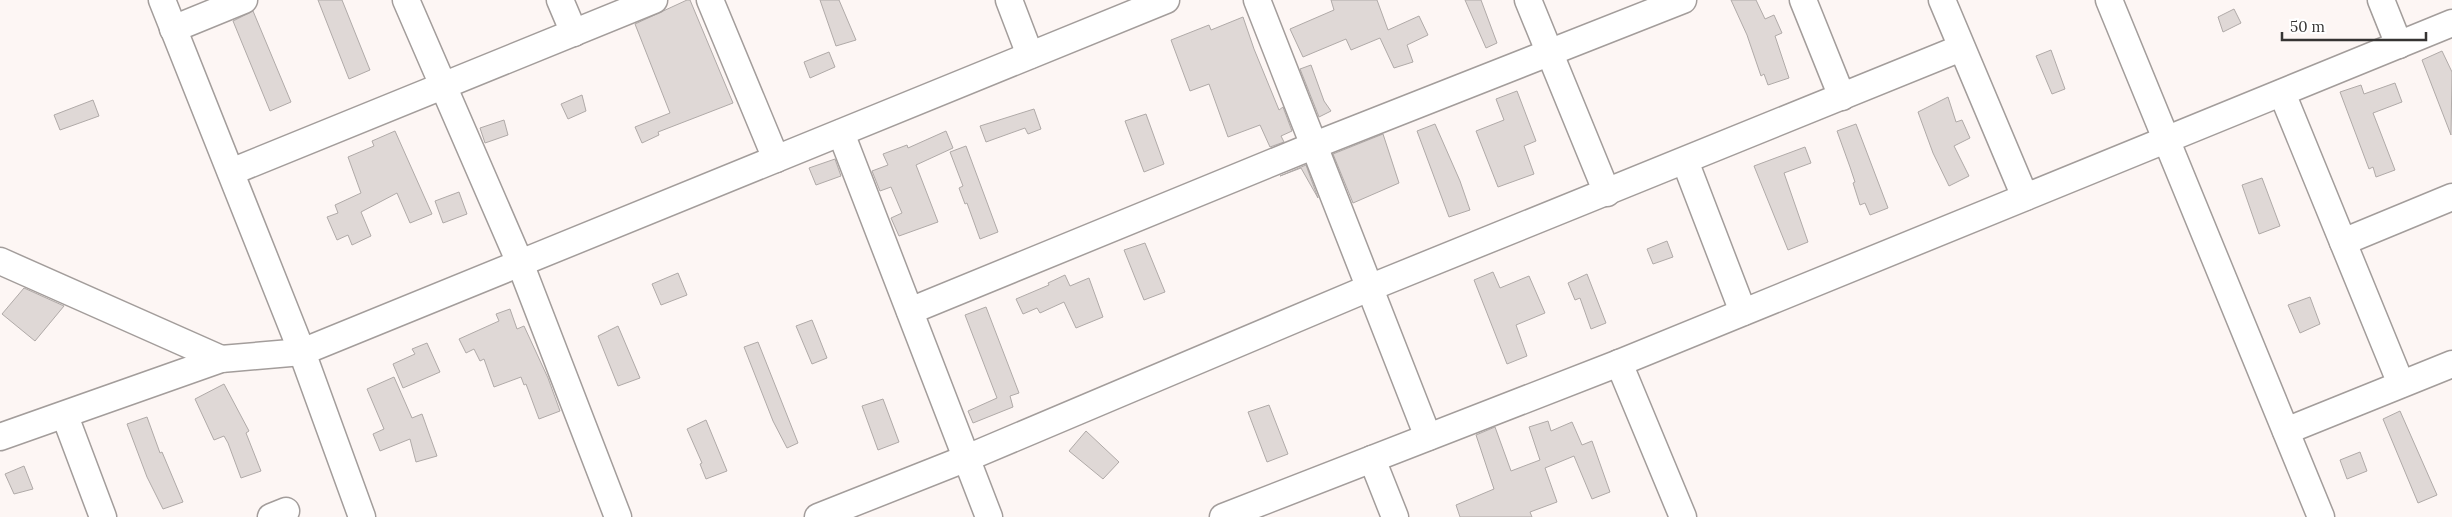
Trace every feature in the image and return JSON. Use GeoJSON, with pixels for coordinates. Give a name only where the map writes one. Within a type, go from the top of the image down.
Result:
{"type":"FeatureCollection","features":[{"type":"Feature","properties":{"kind":"street"},"geometry":{"type":"LineString","coordinates":[[162,0],[302,352],[362,517]]}},
{"type":"Feature","properties":{"kind":"street"},"geometry":{"type":"LineString","coordinates":[[173,29],[244,0]]}},
{"type":"Feature","properties":{"kind":"street"},"geometry":{"type":"LineString","coordinates":[[406,0],[520,263],[618,517]]}},
{"type":"Feature","properties":{"kind":"street"},"geometry":{"type":"LineString","coordinates":[[560,0],[574,32]]}},
{"type":"Feature","properties":{"kind":"street"},"geometry":{"type":"LineString","coordinates":[[231,172],[654,0]]}},
{"type":"Feature","properties":{"kind":"street"},"geometry":{"type":"LineString","coordinates":[[710,0],[776,159]]}},
{"type":"Feature","properties":{"kind":"street"},"geometry":{"type":"LineString","coordinates":[[1009,0],[1030,55]]}},
{"type":"Feature","properties":{"kind":"street"},"geometry":{"type":"LineString","coordinates":[[0,437],[65,416],[220,359],[302,352],[1166,0]]}},
{"type":"Feature","properties":{"kind":"street"},"geometry":{"type":"LineString","coordinates":[[1257,0],[1428,437]]}},
{"type":"Feature","properties":{"kind":"street"},"geometry":{"type":"LineString","coordinates":[[1528,0],[1548,54],[1607,192]]}},
{"type":"Feature","properties":{"kind":"street"},"geometry":{"type":"LineString","coordinates":[[910,312],[1315,145],[1683,0]]}},
{"type":"Feature","properties":{"kind":"street"},"geometry":{"type":"LineString","coordinates":[[1803,0],[1842,97]]}},
{"type":"Feature","properties":{"kind":"street"},"geometry":{"type":"LineString","coordinates":[[1942,0],[2025,197]]}},
{"type":"Feature","properties":{"kind":"street"},"geometry":{"type":"LineString","coordinates":[[2109,0],[2321,517]]}},
{"type":"Feature","properties":{"kind":"street"},"geometry":{"type":"LineString","coordinates":[[2381,0],[2399,45]]}},
{"type":"Feature","properties":{"kind":"street"},"geometry":{"type":"LineString","coordinates":[[1223,517],[1619,363],[2452,22]]}},
{"type":"Feature","properties":{"kind":"street"},"geometry":{"type":"LineString","coordinates":[[818,517],[967,458],[1369,288],[1961,48]]}},
{"type":"Feature","properties":{"kind":"street"},"geometry":{"type":"LineString","coordinates":[[2282,93],[2401,384]]}},
{"type":"Feature","properties":{"kind":"street"},"geometry":{"type":"LineString","coordinates":[[841,133],[990,517]]}},
{"type":"Feature","properties":{"kind":"street"},"geometry":{"type":"LineString","coordinates":[[1685,161],[1743,312]]}},
{"type":"Feature","properties":{"kind":"street"},"geometry":{"type":"LineString","coordinates":[[2342,242],[2452,196]]}},
{"type":"Feature","properties":{"kind":"street"},"geometry":{"type":"LineString","coordinates":[[0,261],[220,359]]}},
{"type":"Feature","properties":{"kind":"street"},"geometry":{"type":"LineString","coordinates":[[1619,363],[1680,516]]}},
{"type":"Feature","properties":{"kind":"street"},"geometry":{"type":"LineString","coordinates":[[2286,431],[2452,364]]}},
{"type":"Feature","properties":{"kind":"street"},"geometry":{"type":"LineString","coordinates":[[65,416],[103,517]]}},
{"type":"Feature","properties":{"kind":"street"},"geometry":{"type":"LineString","coordinates":[[1372,459],[1395,517]]}},
{"type":"Feature","properties":{"kind":"building"},"geometry":{"type":"Polygon","coordinates":[[[318,0],[342,0],[370,70],[349,79],[318,0]]]}},
{"type":"Feature","properties":{"kind":"building"},"geometry":{"type":"Polygon","coordinates":[[[690,0],[733,103],[658,132],[659,135],[642,143],[635,127],[670,113],[635,24],[690,0]]]}},
{"type":"Feature","properties":{"kind":"building"},"geometry":{"type":"Polygon","coordinates":[[[820,0],[839,0],[856,40],[836,46],[820,0]]]}},
{"type":"Feature","properties":{"kind":"building"},"geometry":{"type":"Polygon","coordinates":[[[1331,0],[1377,0],[1388,30],[1419,16],[1428,35],[1407,45],[1413,62],[1394,68],[1380,38],[1351,50],[1346,39],[1303,57],[1290,29],[1334,10],[1331,0]]]}},
{"type":"Feature","properties":{"kind":"building"},"geometry":{"type":"Polygon","coordinates":[[[1465,0],[1481,0],[1497,43],[1486,48],[1465,0]]]}},
{"type":"Feature","properties":{"kind":"building"},"geometry":{"type":"Polygon","coordinates":[[[1731,0],[1756,0],[1765,19],[1774,15],[1782,33],[1775,36],[1789,78],[1768,85],[1764,74],[1761,76],[1747,35],[1731,0]]]}},
{"type":"Feature","properties":{"kind":"building"},"geometry":{"type":"Polygon","coordinates":[[[2234,9],[2241,23],[2223,32],[2218,17],[2234,9]]]}},
{"type":"Feature","properties":{"kind":"building"},"geometry":{"type":"Polygon","coordinates":[[[253,11],[291,102],[270,111],[233,21],[253,11]]]}},
{"type":"Feature","properties":{"kind":"building"},"geometry":{"type":"Polygon","coordinates":[[[1243,17],[1279,110],[1283,107],[1292,131],[1281,136],[1284,142],[1270,147],[1260,125],[1228,137],[1209,84],[1190,91],[1171,40],[1209,25],[1211,30],[1243,17]]]}},
{"type":"Feature","properties":{"kind":"building"},"geometry":{"type":"Polygon","coordinates":[[[2051,50],[2065,89],[2052,94],[2036,56],[2051,50]]]}},
{"type":"Feature","properties":{"kind":"building"},"geometry":{"type":"Polygon","coordinates":[[[2442,51],[2452,72],[2451,135],[2422,60],[2442,51]]]}},
{"type":"Feature","properties":{"kind":"building"},"geometry":{"type":"Polygon","coordinates":[[[829,52],[835,67],[810,78],[804,62],[829,52]]]}},
{"type":"Feature","properties":{"kind":"building"},"geometry":{"type":"Polygon","coordinates":[[[1311,65],[1324,101],[1331,111],[1319,117],[1300,69],[1311,65]]]}},
{"type":"Feature","properties":{"kind":"building"},"geometry":{"type":"Polygon","coordinates":[[[2395,83],[2402,102],[2373,113],[2395,170],[2376,177],[2373,167],[2369,169],[2340,92],[2361,85],[2364,94],[2395,83]]]}},
{"type":"Feature","properties":{"kind":"building"},"geometry":{"type":"Polygon","coordinates":[[[1517,91],[1536,141],[1524,146],[1534,174],[1498,187],[1476,131],[1504,120],[1496,99],[1517,91]]]}},
{"type":"Feature","properties":{"kind":"building"},"geometry":{"type":"Polygon","coordinates":[[[582,95],[586,111],[568,119],[561,104],[582,95]]]}},
{"type":"Feature","properties":{"kind":"building"},"geometry":{"type":"Polygon","coordinates":[[[1948,97],[1956,122],[1962,120],[1970,138],[1954,146],[1969,176],[1949,186],[1933,153],[1918,112],[1948,97]]]}},
{"type":"Feature","properties":{"kind":"building"},"geometry":{"type":"Polygon","coordinates":[[[93,100],[99,116],[60,130],[54,115],[93,100]]]}},
{"type":"Feature","properties":{"kind":"building"},"geometry":{"type":"Polygon","coordinates":[[[1034,109],[1041,129],[1028,134],[1025,128],[986,142],[980,126],[1034,109]]]}},
{"type":"Feature","properties":{"kind":"building"},"geometry":{"type":"Polygon","coordinates":[[[1146,114],[1164,164],[1144,172],[1125,121],[1146,114]]]}},
{"type":"Feature","properties":{"kind":"building"},"geometry":{"type":"Polygon","coordinates":[[[504,120],[508,135],[485,143],[480,128],[504,120]]]}},
{"type":"Feature","properties":{"kind":"building"},"geometry":{"type":"Polygon","coordinates":[[[1435,124],[1460,181],[1470,210],[1449,217],[1417,131],[1435,124]]]}},
{"type":"Feature","properties":{"kind":"building"},"geometry":{"type":"Polygon","coordinates":[[[1856,124],[1888,208],[1870,215],[1865,203],[1860,205],[1853,183],[1855,182],[1837,131],[1856,124]]]}},
{"type":"Feature","properties":{"kind":"building"},"geometry":{"type":"Polygon","coordinates":[[[395,131],[432,214],[410,223],[397,193],[361,212],[371,236],[352,245],[348,235],[337,240],[327,217],[338,213],[335,205],[361,193],[348,157],[374,146],[372,141],[395,131]]]}},
{"type":"Feature","properties":{"kind":"building"},"geometry":{"type":"Polygon","coordinates":[[[946,131],[953,148],[916,165],[938,222],[899,236],[891,218],[902,213],[891,187],[880,191],[872,171],[888,165],[883,154],[907,145],[908,148],[946,131]]]}},
{"type":"Feature","properties":{"kind":"building"},"geometry":{"type":"Polygon","coordinates":[[[1383,134],[1399,183],[1353,203],[1333,154],[1383,134]]]}},
{"type":"Feature","properties":{"kind":"building"},"geometry":{"type":"Polygon","coordinates":[[[966,146],[998,232],[980,239],[967,203],[965,204],[959,188],[963,186],[950,152],[966,146]]]}},
{"type":"Feature","properties":{"kind":"building"},"geometry":{"type":"Polygon","coordinates":[[[1805,147],[1811,163],[1784,173],[1808,242],[1788,250],[1754,166],[1805,147]]]}},
{"type":"Feature","properties":{"kind":"building"},"geometry":{"type":"Polygon","coordinates":[[[835,159],[841,176],[816,185],[809,168],[835,159]]]}},
{"type":"Feature","properties":{"kind":"building"},"geometry":{"type":"Polygon","coordinates":[[[1306,165],[1318,198],[1301,168],[1280,176],[1306,165]]]}},
{"type":"Feature","properties":{"kind":"building"},"geometry":{"type":"Polygon","coordinates":[[[2262,178],[2280,226],[2259,234],[2242,185],[2262,178]]]}},
{"type":"Feature","properties":{"kind":"building"},"geometry":{"type":"Polygon","coordinates":[[[459,192],[467,214],[443,223],[435,201],[459,192]]]}},
{"type":"Feature","properties":{"kind":"building"},"geometry":{"type":"Polygon","coordinates":[[[1667,241],[1673,257],[1653,264],[1647,249],[1667,241]]]}},
{"type":"Feature","properties":{"kind":"building"},"geometry":{"type":"Polygon","coordinates":[[[1145,243],[1165,292],[1144,300],[1124,250],[1145,243]]]}},
{"type":"Feature","properties":{"kind":"building"},"geometry":{"type":"Polygon","coordinates":[[[1493,272],[1500,288],[1529,276],[1545,313],[1516,325],[1527,356],[1507,364],[1474,280],[1493,272]]]}},
{"type":"Feature","properties":{"kind":"building"},"geometry":{"type":"Polygon","coordinates":[[[678,273],[687,295],[661,305],[652,284],[678,273]]]}},
{"type":"Feature","properties":{"kind":"building"},"geometry":{"type":"Polygon","coordinates":[[[1587,274],[1606,323],[1591,329],[1580,298],[1575,300],[1568,283],[1587,274]]]}},
{"type":"Feature","properties":{"kind":"building"},"geometry":{"type":"Polygon","coordinates":[[[1065,275],[1070,286],[1089,278],[1103,317],[1076,328],[1064,302],[1040,313],[1037,308],[1023,314],[1016,299],[1049,285],[1048,283],[1065,275]]]}},
{"type":"Feature","properties":{"kind":"building"},"geometry":{"type":"Polygon","coordinates":[[[24,288],[64,306],[35,341],[2,314],[24,288]]]}},
{"type":"Feature","properties":{"kind":"building"},"geometry":{"type":"Polygon","coordinates":[[[2310,297],[2320,324],[2300,333],[2288,305],[2310,297]]]}},
{"type":"Feature","properties":{"kind":"building"},"geometry":{"type":"Polygon","coordinates":[[[986,307],[1019,393],[1010,396],[1013,407],[973,423],[968,411],[997,398],[965,315],[986,307]]]}},
{"type":"Feature","properties":{"kind":"building"},"geometry":{"type":"Polygon","coordinates":[[[510,309],[517,329],[524,326],[548,378],[560,411],[539,419],[526,384],[524,385],[521,377],[494,387],[484,359],[480,361],[474,349],[466,353],[459,339],[499,321],[496,314],[510,309]]]}},
{"type":"Feature","properties":{"kind":"building"},"geometry":{"type":"Polygon","coordinates":[[[812,320],[827,358],[812,364],[796,326],[812,320]]]}},
{"type":"Feature","properties":{"kind":"building"},"geometry":{"type":"Polygon","coordinates":[[[618,326],[640,378],[618,386],[598,336],[618,326]]]}},
{"type":"Feature","properties":{"kind":"building"},"geometry":{"type":"Polygon","coordinates":[[[758,342],[798,443],[787,448],[773,421],[744,347],[758,342]]]}},
{"type":"Feature","properties":{"kind":"building"},"geometry":{"type":"Polygon","coordinates":[[[427,343],[440,372],[403,388],[393,364],[415,354],[412,349],[427,343]]]}},
{"type":"Feature","properties":{"kind":"building"},"geometry":{"type":"Polygon","coordinates":[[[394,377],[412,418],[422,414],[437,456],[416,462],[410,439],[380,451],[373,434],[384,429],[367,389],[394,377]]]}},
{"type":"Feature","properties":{"kind":"building"},"geometry":{"type":"Polygon","coordinates":[[[224,384],[249,431],[246,433],[261,471],[241,478],[224,436],[214,440],[195,399],[224,384]]]}},
{"type":"Feature","properties":{"kind":"building"},"geometry":{"type":"Polygon","coordinates":[[[883,399],[899,442],[878,450],[862,406],[883,399]]]}},
{"type":"Feature","properties":{"kind":"building"},"geometry":{"type":"Polygon","coordinates":[[[1269,405],[1288,454],[1267,462],[1248,412],[1269,405]]]}},
{"type":"Feature","properties":{"kind":"building"},"geometry":{"type":"Polygon","coordinates":[[[2400,411],[2437,495],[2418,503],[2383,419],[2400,411]]]}},
{"type":"Feature","properties":{"kind":"building"},"geometry":{"type":"Polygon","coordinates":[[[147,417],[160,453],[162,452],[183,502],[163,509],[147,477],[127,424],[147,417]]]}},
{"type":"Feature","properties":{"kind":"building"},"geometry":{"type":"Polygon","coordinates":[[[706,420],[727,471],[706,479],[700,464],[702,463],[687,429],[706,420]]]}},
{"type":"Feature","properties":{"kind":"building"},"geometry":{"type":"Polygon","coordinates":[[[1548,421],[1551,431],[1572,422],[1582,445],[1592,441],[1610,492],[1592,499],[1574,456],[1545,468],[1557,502],[1530,512],[1532,517],[1460,517],[1456,505],[1494,489],[1476,435],[1495,427],[1511,471],[1540,460],[1529,427],[1548,421]]]}},
{"type":"Feature","properties":{"kind":"building"},"geometry":{"type":"Polygon","coordinates":[[[1086,431],[1119,462],[1103,479],[1069,451],[1086,431]]]}},
{"type":"Feature","properties":{"kind":"building"},"geometry":{"type":"Polygon","coordinates":[[[2360,452],[2367,471],[2347,479],[2340,460],[2360,452]]]}},
{"type":"Feature","properties":{"kind":"building"},"geometry":{"type":"Polygon","coordinates":[[[24,466],[33,489],[14,494],[5,474],[24,466]]]}}]}
